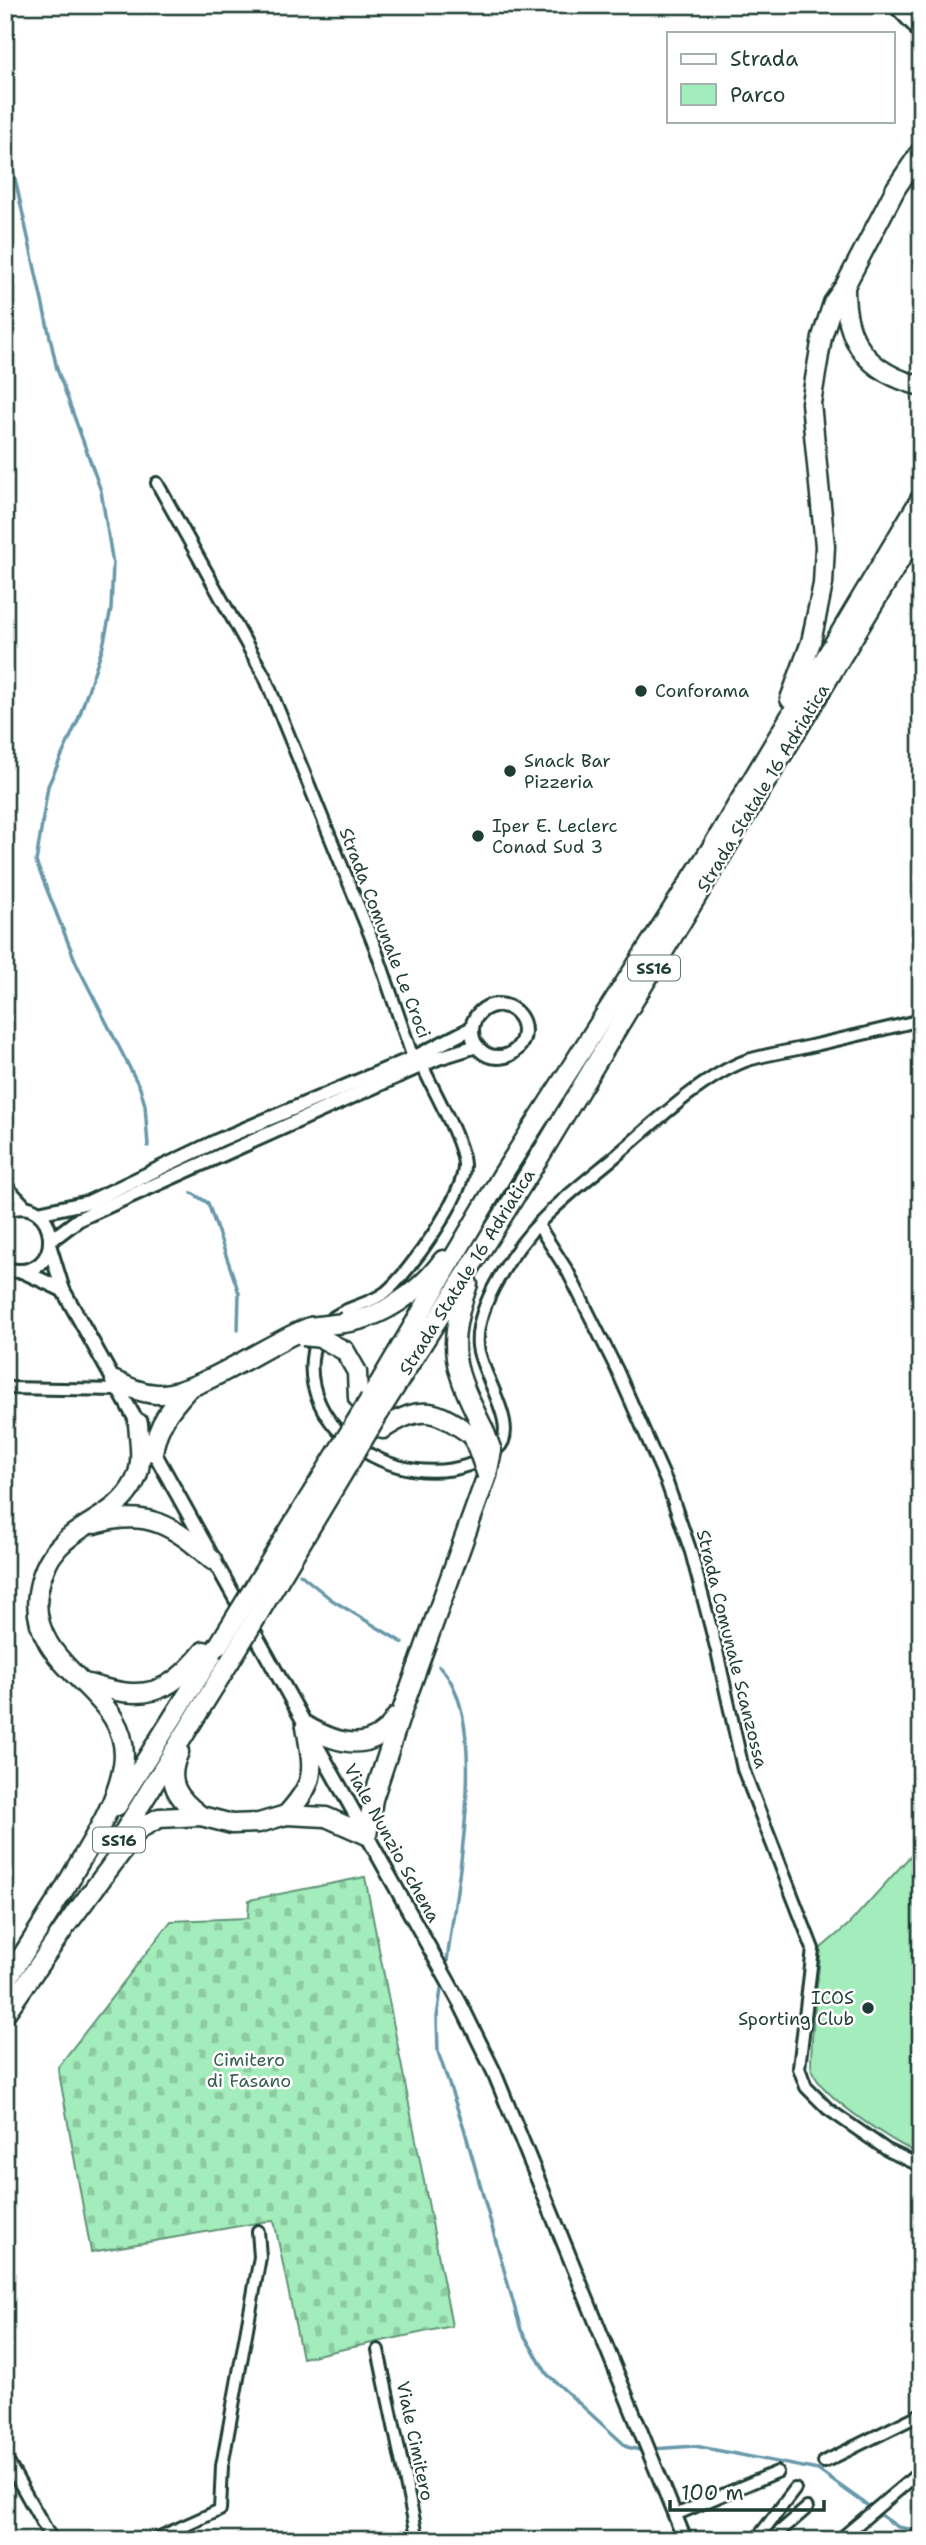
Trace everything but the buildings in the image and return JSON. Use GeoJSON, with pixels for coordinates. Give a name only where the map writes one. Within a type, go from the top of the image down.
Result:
{"type":"FeatureCollection","features":[{"type":"Feature","properties":{"kind":"highway","name":"SS16"},"geometry":{"type":"LineString","coordinates":[[663,925],[789,701],[811,642],[823,584],[825,546],[812,429],[813,379],[827,317],[833,303],[845,286],[896,188],[921,151]]}},
{"type":"Feature","properties":{"kind":"highway"},"geometry":{"type":"LineString","coordinates":[[845,286],[852,333],[866,358],[887,375],[921,386]]}},
{"type":"Feature","properties":{"kind":"highway","name":"Strada Statale 16 Adriatica"},"geometry":{"type":"LineString","coordinates":[[5,2014],[72,1918],[333,1492],[370,1402],[501,1177],[663,925],[921,498]]}},
{"type":"Feature","properties":{"kind":"highway","name":"Strada Statale 16 Adriatica"},"geometry":{"type":"LineString","coordinates":[[5,1983],[216,1642],[256,1584],[370,1402],[534,1166],[921,525]]}},
{"type":"Feature","properties":{"kind":"highway"},"geometry":{"type":"LineString","coordinates":[[72,1918],[139,1829],[159,1818],[201,1816],[232,1824],[259,1823],[286,1815],[326,1817],[368,1835],[373,1798],[487,1475],[479,1433],[454,1352],[455,1323],[468,1284],[534,1166]]}},
{"type":"Feature","properties":{"kind":"highway"},"geometry":{"type":"LineString","coordinates":[[117,1385],[158,1395],[189,1388],[301,1332],[357,1321],[409,1296],[439,1265],[501,1177]]}},
{"type":"Feature","properties":{"kind":"highway"},"geometry":{"type":"LineString","coordinates":[[301,1332],[321,1338],[345,1351],[370,1402]]}},
{"type":"Feature","properties":{"kind":"highway"},"geometry":{"type":"LineString","coordinates":[[153,1452],[157,1431],[164,1415],[189,1388]]}},
{"type":"Feature","properties":{"kind":"highway"},"geometry":{"type":"LineString","coordinates":[[333,1492],[383,1429],[406,1413],[441,1413],[479,1433]]}},
{"type":"Feature","properties":{"kind":"highway"},"geometry":{"type":"LineString","coordinates":[[66,1886],[112,1800],[123,1764],[119,1730],[105,1704],[85,1683],[70,1673],[48,1644],[38,1618],[38,1592],[47,1565],[59,1544],[123,1500],[136,1479],[141,1455],[138,1423]]}},
{"type":"Feature","properties":{"kind":"highway"},"geometry":{"type":"LineString","coordinates":[[78,1529],[112,1518],[144,1518],[168,1525],[212,1560]]}},
{"type":"Feature","properties":{"kind":"highway"},"geometry":{"type":"LineString","coordinates":[[85,1683],[122,1694],[158,1691],[183,1676],[216,1642]]}},
{"type":"Feature","properties":{"kind":"highway"},"geometry":{"type":"LineString","coordinates":[[201,1705],[174,1763],[172,1785],[181,1801],[201,1816]]}},
{"type":"Feature","properties":{"kind":"highway"},"geometry":{"type":"LineString","coordinates":[[306,1726],[334,1742],[358,1743],[387,1731],[404,1705]]}},
{"type":"Feature","properties":{"kind":"highway"},"geometry":{"type":"LineString","coordinates":[[286,1815],[306,1793],[313,1768],[306,1726]]}},
{"type":"Feature","properties":{"kind":"street"},"geometry":{"type":"LineString","coordinates":[[894,5],[920,31]]}},
{"type":"Feature","properties":{"kind":"street","name":"Strada Comunale Le Croci"},"geometry":{"type":"LineString","coordinates":[[157,483],[265,677],[375,947],[417,1062],[454,1134],[464,1165],[457,1191],[410,1269],[384,1294],[334,1316],[320,1330],[313,1348],[312,1368],[316,1396],[330,1424],[374,1458],[395,1467],[434,1471],[471,1466],[501,1446],[506,1433],[504,1414],[483,1371],[477,1344],[483,1311],[510,1260],[538,1225]]}},
{"type":"Feature","properties":{"kind":"street"},"geometry":{"type":"LineString","coordinates":[[22,1271],[42,1262],[50,1245],[79,1219],[417,1062],[472,1028],[477,1016],[493,1005],[510,1007],[523,1024],[521,1042],[509,1054],[492,1056],[477,1046],[472,1028]]}},
{"type":"Feature","properties":{"kind":"street"},"geometry":{"type":"LineString","coordinates":[[538,1225],[687,1096],[744,1062],[921,1020]]}},
{"type":"Feature","properties":{"kind":"street"},"geometry":{"type":"LineString","coordinates":[[5,1186],[25,1207],[38,1213],[89,1202],[219,1140],[417,1062],[477,1046]]}},
{"type":"Feature","properties":{"kind":"street"},"geometry":{"type":"LineString","coordinates":[[5,1211],[25,1207]]}},
{"type":"Feature","properties":{"kind":"street","name":"Viale Nunzio Schena"},"geometry":{"type":"LineString","coordinates":[[38,1213],[46,1221],[63,1290],[460,2003],[494,2073],[685,2540]]}},
{"type":"Feature","properties":{"kind":"street","name":"Strada Comunale Scanzossa"},"geometry":{"type":"LineString","coordinates":[[538,1225],[568,1272],[617,1370],[667,1483],[691,1552],[717,1651],[743,1769],[813,1950],[799,2068],[806,2087],[828,2109],[887,2150],[921,2166]]}},
{"type":"Feature","properties":{"kind":"street"},"geometry":{"type":"LineString","coordinates":[[5,1269],[22,1271],[63,1290]]}},
{"type":"Feature","properties":{"kind":"street"},"geometry":{"type":"LineString","coordinates":[[5,1388],[117,1385]]}},
{"type":"Feature","properties":{"kind":"street"},"geometry":{"type":"LineString","coordinates":[[153,2540],[220,2510],[222,2466],[260,2257],[258,2231]]}},
{"type":"Feature","properties":{"kind":"street","name":"Viale Cimitero"},"geometry":{"type":"LineString","coordinates":[[378,2350],[418,2540]]}},
{"type":"Feature","properties":{"kind":"street"},"geometry":{"type":"LineString","coordinates":[[824,2462],[921,2414]]}},
{"type":"Feature","properties":{"kind":"street"},"geometry":{"type":"LineString","coordinates":[[5,2457],[52,2540]]}},
{"type":"Feature","properties":{"kind":"street"},"geometry":{"type":"LineString","coordinates":[[839,2540],[921,2471]]}},
{"type":"Feature","properties":{"kind":"street"},"geometry":{"type":"LineString","coordinates":[[675,2515],[777,2472]]}},
{"type":"Feature","properties":{"kind":"street"},"geometry":{"type":"LineString","coordinates":[[756,2540],[795,2489]]}},
{"type":"Feature","properties":{"kind":"street"},"geometry":{"type":"LineString","coordinates":[[770,2540],[807,2508]]}},
{"type":"Feature","properties":{"kind":"green space","name":"ICOS Sporting Club"},"geometry":{"type":"Polygon","coordinates":[[[921,1844],[921,2155],[877,2130],[830,2094],[812,2071],[811,2050],[821,1948],[848,1925],[921,1844]]]}},
{"type":"Feature","properties":{"kind":"green space","name":"Cimitero di Fasano"},"geometry":{"type":"Polygon","coordinates":[[[365,1877],[452,2326],[302,2358],[274,2220],[91,2252],[58,2067],[171,1921],[248,1918],[249,1900],[365,1877]]]}},
{"type":"Feature","properties":{"kind":"waterway"},"geometry":{"type":"LineString","coordinates":[[5,152],[12,165],[57,369],[101,491],[113,564],[111,609],[103,646],[78,720],[48,786],[36,862],[77,965],[140,1088],[145,1105],[148,1146]]}},
{"type":"Feature","properties":{"kind":"waterway"},"geometry":{"type":"LineString","coordinates":[[192,1193],[208,1203],[239,1293],[238,1330]]}},
{"type":"Feature","properties":{"kind":"waterway"},"geometry":{"type":"LineString","coordinates":[[300,1574],[332,1600],[403,1643]]}},
{"type":"Feature","properties":{"kind":"waterway"},"geometry":{"type":"LineString","coordinates":[[439,1666],[455,1691],[464,1724],[467,1764],[462,1850],[447,1962]]}},
{"type":"Feature","properties":{"kind":"waterway"},"geometry":{"type":"LineString","coordinates":[[442,1983],[437,2017],[438,2052],[464,2128],[521,2330],[547,2374],[627,2447],[644,2451]]}},
{"type":"Feature","properties":{"kind":"waterway"},"geometry":{"type":"LineString","coordinates":[[652,2449],[695,2446],[818,2470],[867,2505]]}},
{"type":"Feature","properties":{"kind":"waterway"},"geometry":{"type":"LineString","coordinates":[[879,2514],[898,2527],[915,2530]]}},
{"type":"Feature","properties":{"kind":"place","name":"Conforama"},"geometry":{"type":"Point","coordinates":[641,691]}},
{"type":"Feature","properties":{"kind":"place","name":"Snack Bar Pizzeria"},"geometry":{"type":"Point","coordinates":[510,771]}},
{"type":"Feature","properties":{"kind":"place","name":"Iper E. Leclerc Conad Sud 3"},"geometry":{"type":"Point","coordinates":[478,836]}},
{"type":"Feature","properties":{"kind":"place","name":"ICOS Sporting Club"},"geometry":{"type":"Point","coordinates":[868,2008]}}]}
